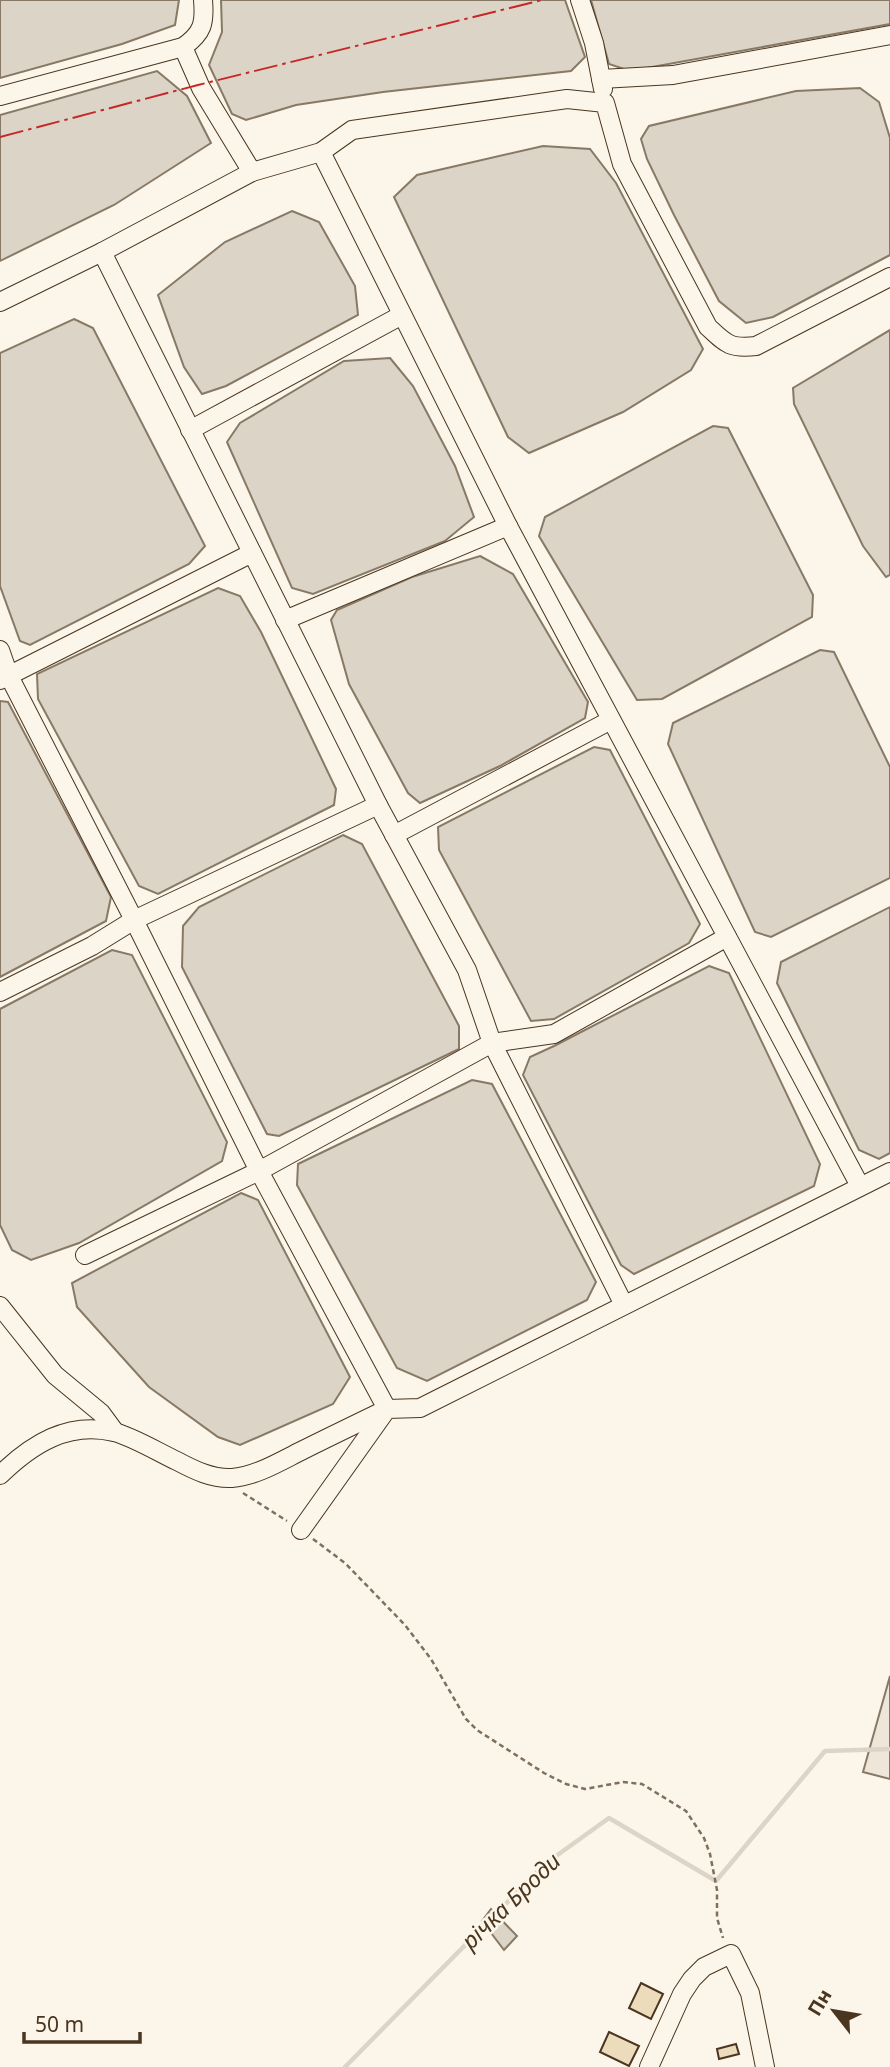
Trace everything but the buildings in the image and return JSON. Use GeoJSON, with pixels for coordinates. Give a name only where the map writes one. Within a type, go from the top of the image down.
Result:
{"type":"FeatureCollection","features":[{"type":"Feature","properties":{"kind":"street"},"geometry":{"type":"LineString","coordinates":[[0,96],[183,47],[195,39],[205,21],[203,0]]}},
{"type":"Feature","properties":{"kind":"street"},"geometry":{"type":"LineString","coordinates":[[580,0],[594,43],[605,103],[622,164],[708,327],[723,342],[738,348],[756,346],[890,277]]}},
{"type":"Feature","properties":{"kind":"street"},"geometry":{"type":"LineString","coordinates":[[601,79],[673,75],[890,35]]}},
{"type":"Feature","properties":{"kind":"street"},"geometry":{"type":"LineString","coordinates":[[183,47],[201,88],[252,172]]}},
{"type":"Feature","properties":{"kind":"street"},"geometry":{"type":"LineString","coordinates":[[0,302],[102,252],[252,172],[321,152],[352,130],[567,99],[605,103]]}},
{"type":"Feature","properties":{"kind":"street"},"geometry":{"type":"LineString","coordinates":[[321,152],[508,526],[860,1186]]}},
{"type":"Feature","properties":{"kind":"street"},"geometry":{"type":"LineString","coordinates":[[102,252],[378,805],[467,970],[492,1043],[624,1305]]}},
{"type":"Feature","properties":{"kind":"street"},"geometry":{"type":"LineString","coordinates":[[190,430],[402,315]]}},
{"type":"Feature","properties":{"kind":"street"},"geometry":{"type":"LineString","coordinates":[[285,620],[508,526]]}},
{"type":"Feature","properties":{"kind":"street"},"geometry":{"type":"LineString","coordinates":[[4,678],[252,553]]}},
{"type":"Feature","properties":{"kind":"street"},"geometry":{"type":"LineString","coordinates":[[0,650],[4,678],[134,920],[259,1171],[387,1409]]}},
{"type":"Feature","properties":{"kind":"street"},"geometry":{"type":"LineString","coordinates":[[394,835],[611,720]]}},
{"type":"Feature","properties":{"kind":"street"},"geometry":{"type":"LineString","coordinates":[[0,992],[92,946],[134,920],[378,805]]}},
{"type":"Feature","properties":{"kind":"street"},"geometry":{"type":"LineString","coordinates":[[85,1255],[259,1171],[492,1043],[554,1034],[727,937]]}},
{"type":"Feature","properties":{"kind":"street"},"geometry":{"type":"LineString","coordinates":[[0,1475],[29,1449],[62,1433],[88,1430],[115,1432],[214,1477],[232,1478],[262,1470],[387,1409],[420,1408],[890,1172]]}},
{"type":"Feature","properties":{"kind":"street"},"geometry":{"type":"LineString","coordinates":[[0,1306],[55,1375],[101,1413],[115,1432]]}},
{"type":"Feature","properties":{"kind":"street"},"geometry":{"type":"LineString","coordinates":[[301,1530],[387,1409]]}},
{"type":"Feature","properties":{"kind":"street"},"geometry":{"type":"LineString","coordinates":[[649,2067],[682,1994],[692,1979],[704,1966],[730,1954],[750,1993],[765,2067]]}},
{"type":"Feature","properties":{"kind":"path"},"geometry":{"type":"LineString","coordinates":[[238,1490],[301,1530],[345,1563],[405,1625],[431,1659],[466,1718],[477,1730],[566,1784],[585,1789],[623,1782],[642,1784],[686,1811],[704,1838],[710,1854],[717,1890],[719,1927],[730,1954]]}},
{"type":"Feature","properties":{"kind":"shaded area"},"geometry":{"type":"Polygon","coordinates":[[[0,0],[179,0],[175,25],[122,44],[0,78],[0,0]]]}},
{"type":"Feature","properties":{"kind":"shaded area"},"geometry":{"type":"Polygon","coordinates":[[[221,0],[565,0],[585,57],[571,71],[383,92],[296,105],[246,120],[232,114],[209,65],[222,32],[221,0]]]}},
{"type":"Feature","properties":{"kind":"shaded area"},"geometry":{"type":"Polygon","coordinates":[[[591,0],[890,0],[890,24],[630,71],[609,64],[591,0]]]}},
{"type":"Feature","properties":{"kind":"shaded area"},"geometry":{"type":"Polygon","coordinates":[[[157,71],[187,96],[211,143],[114,205],[0,261],[0,115],[157,71]]]}},
{"type":"Feature","properties":{"kind":"shaded area"},"geometry":{"type":"Polygon","coordinates":[[[860,88],[879,102],[890,138],[890,255],[773,317],[746,323],[719,301],[647,159],[641,139],[649,126],[796,91],[860,88]]]}},
{"type":"Feature","properties":{"kind":"shaded area"},"geometry":{"type":"Polygon","coordinates":[[[543,146],[590,149],[616,183],[703,349],[691,370],[623,412],[529,453],[508,437],[394,197],[417,175],[543,146]]]}},
{"type":"Feature","properties":{"kind":"shaded area"},"geometry":{"type":"Polygon","coordinates":[[[292,211],[319,222],[355,286],[358,315],[226,386],[202,394],[184,367],[158,295],[225,242],[292,211]]]}},
{"type":"Feature","properties":{"kind":"shaded area"},"geometry":{"type":"Polygon","coordinates":[[[74,319],[93,328],[205,546],[189,564],[30,645],[20,641],[0,586],[0,353],[74,319]]]}},
{"type":"Feature","properties":{"kind":"shaded area"},"geometry":{"type":"Polygon","coordinates":[[[890,330],[890,575],[886,577],[863,546],[794,404],[793,388],[890,330]]]}},
{"type":"Feature","properties":{"kind":"shaded area"},"geometry":{"type":"Polygon","coordinates":[[[390,358],[413,386],[455,466],[474,517],[445,541],[313,594],[292,588],[227,442],[240,423],[344,361],[390,358]]]}},
{"type":"Feature","properties":{"kind":"shaded area"},"geometry":{"type":"Polygon","coordinates":[[[713,426],[728,428],[813,595],[812,617],[662,699],[637,700],[539,536],[545,517],[713,426]]]}},
{"type":"Feature","properties":{"kind":"shaded area"},"geometry":{"type":"Polygon","coordinates":[[[480,556],[513,574],[588,702],[585,718],[500,766],[420,803],[408,793],[349,684],[331,620],[337,610],[412,577],[480,556]]]}},
{"type":"Feature","properties":{"kind":"shaded area"},"geometry":{"type":"Polygon","coordinates":[[[218,588],[240,596],[261,632],[336,789],[334,805],[158,894],[139,886],[38,699],[37,674],[218,588]]]}},
{"type":"Feature","properties":{"kind":"shaded area"},"geometry":{"type":"Polygon","coordinates":[[[820,650],[834,652],[890,767],[890,878],[771,937],[755,932],[668,744],[673,723],[820,650]]]}},
{"type":"Feature","properties":{"kind":"shaded area"},"geometry":{"type":"Polygon","coordinates":[[[0,701],[8,702],[111,897],[106,921],[0,977],[0,701]]]}},
{"type":"Feature","properties":{"kind":"shaded area"},"geometry":{"type":"Polygon","coordinates":[[[594,747],[610,750],[700,924],[689,943],[554,1019],[531,1021],[439,850],[438,827],[594,747]]]}},
{"type":"Feature","properties":{"kind":"shaded area"},"geometry":{"type":"Polygon","coordinates":[[[343,835],[362,844],[459,1026],[459,1049],[279,1136],[267,1134],[182,967],[183,926],[199,907],[343,835]]]}},
{"type":"Feature","properties":{"kind":"shaded area"},"geometry":{"type":"Polygon","coordinates":[[[890,907],[890,1153],[879,1159],[859,1150],[777,983],[781,962],[890,907]]]}},
{"type":"Feature","properties":{"kind":"shaded area"},"geometry":{"type":"Polygon","coordinates":[[[112,950],[132,955],[227,1142],[222,1161],[79,1243],[31,1260],[12,1250],[0,1225],[0,1009],[112,950]]]}},
{"type":"Feature","properties":{"kind":"shaded area"},"geometry":{"type":"Polygon","coordinates":[[[709,966],[729,973],[820,1164],[814,1186],[634,1274],[621,1265],[523,1075],[530,1057],[709,966]]]}},
{"type":"Feature","properties":{"kind":"shaded area"},"geometry":{"type":"Polygon","coordinates":[[[472,1080],[492,1084],[596,1282],[587,1300],[427,1381],[397,1368],[297,1185],[298,1164],[472,1080]]]}},
{"type":"Feature","properties":{"kind":"shaded area"},"geometry":{"type":"Polygon","coordinates":[[[241,1193],[258,1200],[350,1377],[333,1404],[240,1445],[218,1437],[149,1387],[77,1307],[72,1283],[241,1193]]]}},
{"type":"Feature","properties":{"kind":"shaded area"},"geometry":{"type":"Polygon","coordinates":[[[890,1676],[890,1779],[863,1772],[890,1676]]]}},
{"type":"Feature","properties":{"kind":"shaded area"},"geometry":{"type":"Polygon","coordinates":[[[491,1909],[517,1936],[504,1950],[482,1921],[491,1909]]]}},
{"type":"Feature","properties":{"kind":"waterway","name":"річка Броди"},"geometry":{"type":"LineString","coordinates":[[345,2067],[545,1864],[609,1818],[716,1881],[825,1751],[890,1749]]}},
{"type":"Feature","properties":{"kind":"power"},"geometry":{"type":"LineString","coordinates":[[0,137],[542,0]]}}]}
